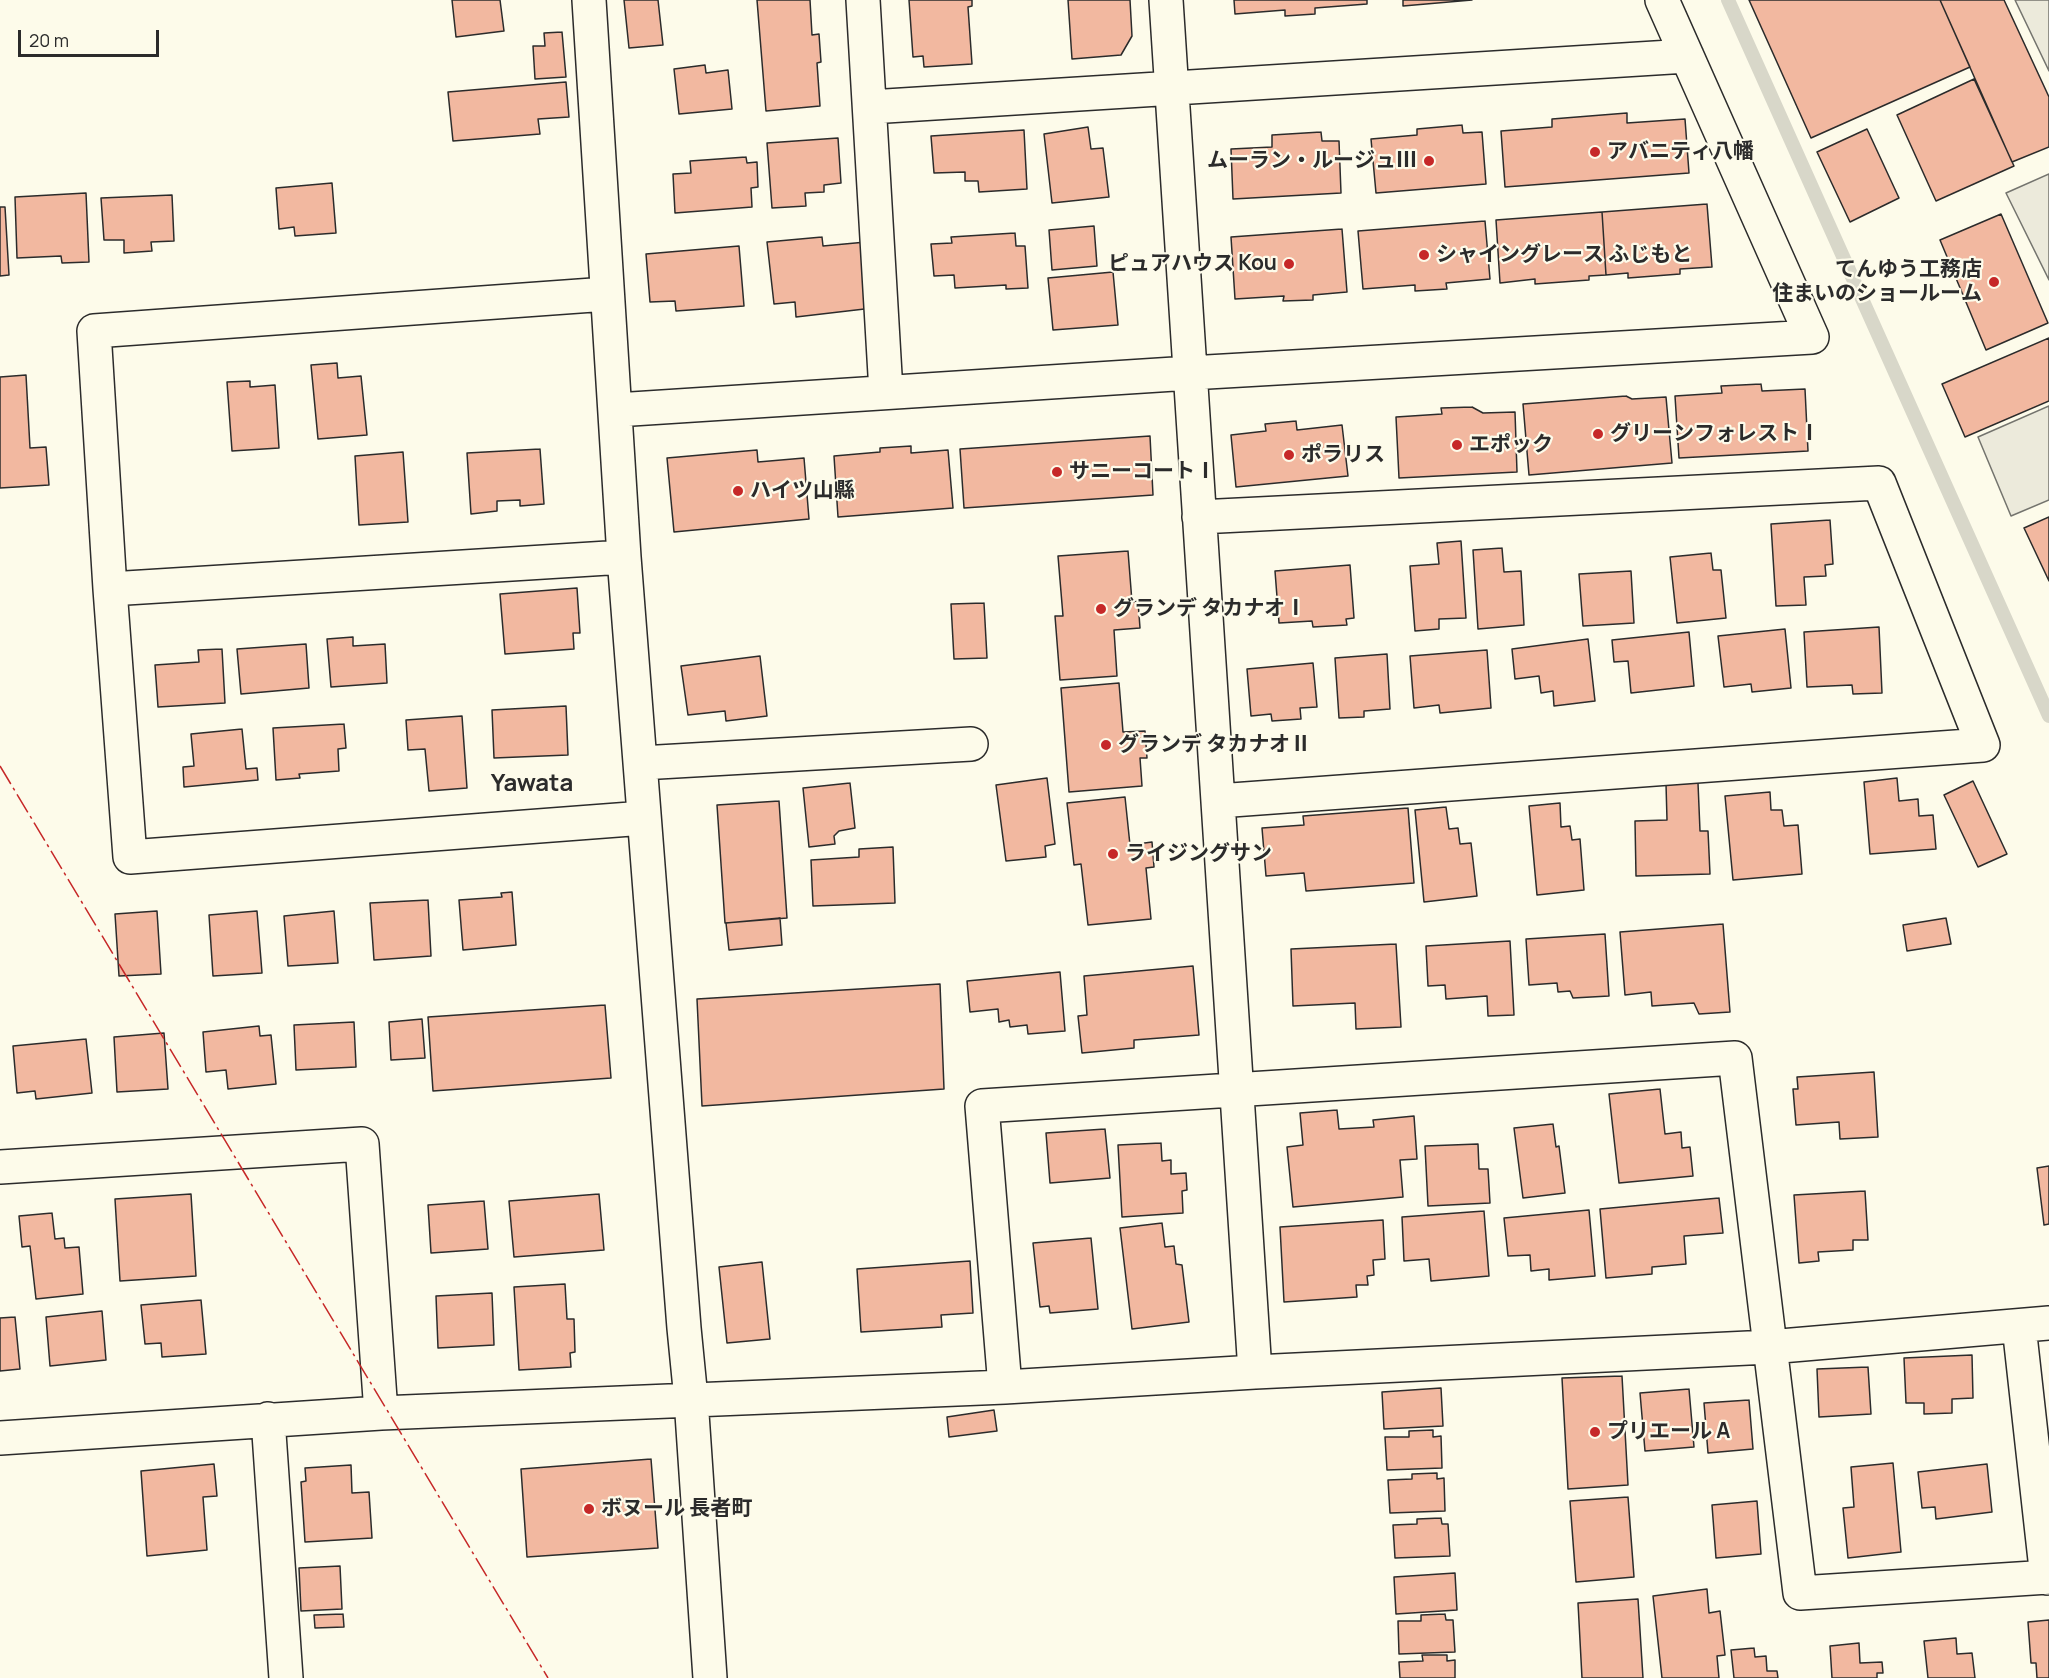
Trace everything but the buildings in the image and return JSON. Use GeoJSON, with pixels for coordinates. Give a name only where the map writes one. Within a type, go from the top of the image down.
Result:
{"type":"FeatureCollection","features":[{"type":"Feature","properties":{"kind":"street"},"geometry":{"type":"LineString","coordinates":[[589,0],[624,557],[691,1399],[710,1678]]}},
{"type":"Feature","properties":{"kind":"street"},"geometry":{"type":"LineString","coordinates":[[863,0],[886,393]]}},
{"type":"Feature","properties":{"kind":"street"},"geometry":{"type":"LineString","coordinates":[[1166,0],[1255,1372]]}},
{"type":"Feature","properties":{"kind":"street"},"geometry":{"type":"LineString","coordinates":[[616,410],[1190,372],[1812,336],[1662,0]]}},
{"type":"Feature","properties":{"kind":"street"},"geometry":{"type":"LineString","coordinates":[[870,107],[1687,56]]}},
{"type":"Feature","properties":{"kind":"street"},"geometry":{"type":"LineString","coordinates":[[607,294],[94,331],[110,589],[130,856],[644,818]]}},
{"type":"Feature","properties":{"kind":"street"},"geometry":{"type":"LineString","coordinates":[[1199,517],[1880,483],[1983,745],[1218,801]]}},
{"type":"Feature","properties":{"kind":"street"},"geometry":{"type":"LineString","coordinates":[[110,589],[624,557]]}},
{"type":"Feature","properties":{"kind":"street"},"geometry":{"type":"LineString","coordinates":[[641,763],[971,744]]}},
{"type":"Feature","properties":{"kind":"street"},"geometry":{"type":"LineString","coordinates":[[0,1438],[381,1413],[1005,1386],[1769,1347],[2034,1324],[2048,1577],[1800,1593],[1769,1347],[1735,1058],[982,1106],[1005,1386]]}},
{"type":"Feature","properties":{"kind":"street"},"geometry":{"type":"LineString","coordinates":[[0,1167],[362,1144],[381,1413]]}},
{"type":"Feature","properties":{"kind":"street"},"geometry":{"type":"LineString","coordinates":[[268,1419],[286,1678]]}},
{"type":"Feature","properties":{"kind":"shaded area"},"geometry":{"type":"Polygon","coordinates":[[[2015,0],[2049,0],[2049,71],[2015,0]]]}},
{"type":"Feature","properties":{"kind":"shaded area"},"geometry":{"type":"Polygon","coordinates":[[[2049,174],[2049,280],[2006,193],[2049,174]]]}},
{"type":"Feature","properties":{"kind":"shaded area"},"geometry":{"type":"Polygon","coordinates":[[[2049,406],[2049,500],[2011,516],[1978,437],[2049,406]]]}},
{"type":"Feature","properties":{"kind":"waterway"},"geometry":{"type":"LineString","coordinates":[[1728,0],[2049,716]]}},
{"type":"Feature","properties":{"kind":"power"},"geometry":{"type":"LineString","coordinates":[[0,766],[548,1678]]}},
{"type":"Feature","properties":{"kind":"place","name":"アバニティ八幡"},"geometry":{"type":"Point","coordinates":[1595,152]}},
{"type":"Feature","properties":{"kind":"place","name":"ムーラン・ルージュⅢ"},"geometry":{"type":"Point","coordinates":[1429,161]}},
{"type":"Feature","properties":{"kind":"place","name":"シャイングレース ふじもと"},"geometry":{"type":"Point","coordinates":[1424,255]}},
{"type":"Feature","properties":{"kind":"place","name":"ピュアハウス Kou"},"geometry":{"type":"Point","coordinates":[1289,264]}},
{"type":"Feature","properties":{"kind":"place","name":"てんゆう工務店 住まいのショールーム"},"geometry":{"type":"Point","coordinates":[1994,282]}},
{"type":"Feature","properties":{"kind":"place","name":"グリーンフォレストⅠ"},"geometry":{"type":"Point","coordinates":[1598,434]}},
{"type":"Feature","properties":{"kind":"place","name":"エポック"},"geometry":{"type":"Point","coordinates":[1457,445]}},
{"type":"Feature","properties":{"kind":"place","name":"ポラリス"},"geometry":{"type":"Point","coordinates":[1289,455]}},
{"type":"Feature","properties":{"kind":"place","name":"サニーコートⅠ"},"geometry":{"type":"Point","coordinates":[1057,472]}},
{"type":"Feature","properties":{"kind":"place","name":"ハイツ山縣"},"geometry":{"type":"Point","coordinates":[738,491]}},
{"type":"Feature","properties":{"kind":"place","name":"グランデ タカナオⅠ"},"geometry":{"type":"Point","coordinates":[1101,609]}},
{"type":"Feature","properties":{"kind":"place","name":"グランデ タカナオⅡ"},"geometry":{"type":"Point","coordinates":[1106,745]}},
{"type":"Feature","properties":{"kind":"place","name":"ライジングサン"},"geometry":{"type":"Point","coordinates":[1113,854]}},
{"type":"Feature","properties":{"kind":"place","name":"プリエール A"},"geometry":{"type":"Point","coordinates":[1595,1432]}},
{"type":"Feature","properties":{"kind":"place","name":"ボヌール 長者町"},"geometry":{"type":"Point","coordinates":[589,1509]}},
{"type":"Feature","properties":{"kind":"district","name":"Yawata"},"geometry":{"type":"Point","coordinates":[532,784]}}]}
